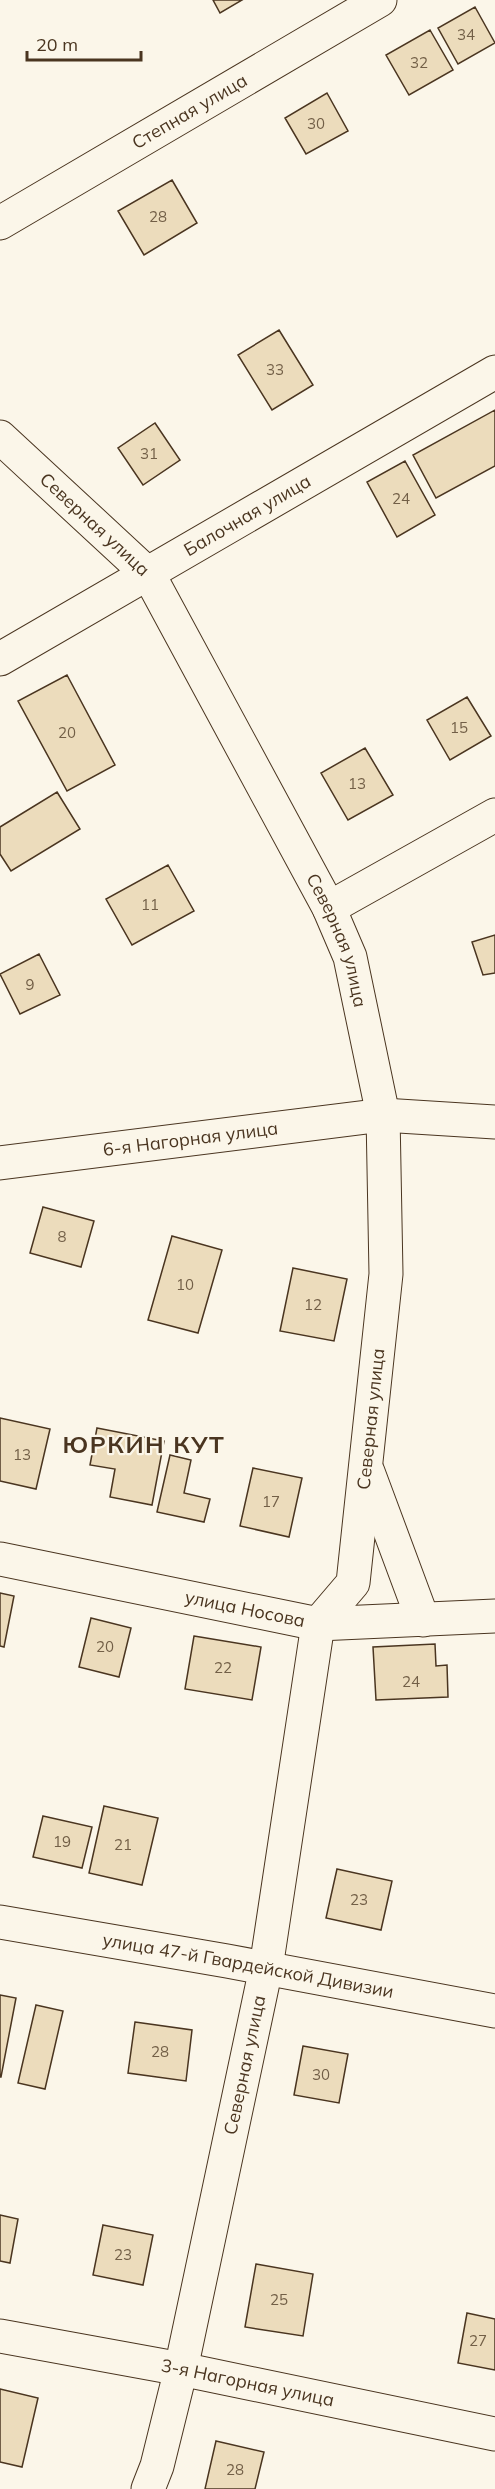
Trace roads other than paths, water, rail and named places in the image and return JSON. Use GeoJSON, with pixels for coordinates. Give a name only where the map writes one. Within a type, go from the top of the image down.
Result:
{"type":"FeatureCollection","features":[{"type":"Feature","properties":{"kind":"street","name":"Степная улица"},"geometry":{"type":"LineString","coordinates":[[0,223],[380,0]]}},
{"type":"Feature","properties":{"kind":"street","name":"Балочная улица"},"geometry":{"type":"LineString","coordinates":[[0,659],[495,372]]}},
{"type":"Feature","properties":{"kind":"street","name":"Северная улица"},"geometry":{"type":"LineString","coordinates":[[0,437],[148,575],[329,909],[350,957],[382,1115],[386,1274],[353,1583],[318,1624],[266,1968],[181,2369],[157,2466],[148,2489]]}},
{"type":"Feature","properties":{"kind":"street"},"geometry":{"type":"LineString","coordinates":[[329,909],[495,816]]}},
{"type":"Feature","properties":{"kind":"street","name":"6-я Нагорная улица"},"geometry":{"type":"LineString","coordinates":[[0,1163],[382,1115],[495,1122]]}},
{"type":"Feature","properties":{"kind":"street"},"geometry":{"type":"LineString","coordinates":[[366,1467],[423,1620]]}},
{"type":"Feature","properties":{"kind":"street","name":"улица Носова"},"geometry":{"type":"LineString","coordinates":[[0,1559],[318,1624],[495,1616]]}},
{"type":"Feature","properties":{"kind":"street","name":"улица 47-й Гвардейской Дивизии"},"geometry":{"type":"LineString","coordinates":[[0,1922],[495,2011]]}},
{"type":"Feature","properties":{"kind":"street","name":"3-я Нагорная улица"},"geometry":{"type":"LineString","coordinates":[[0,2336],[181,2369],[495,2434]]}},
{"type":"Feature","properties":{"kind":"district","name":"ЮРКИН КУТ"},"geometry":{"type":"Point","coordinates":[144,1445]}}]}
